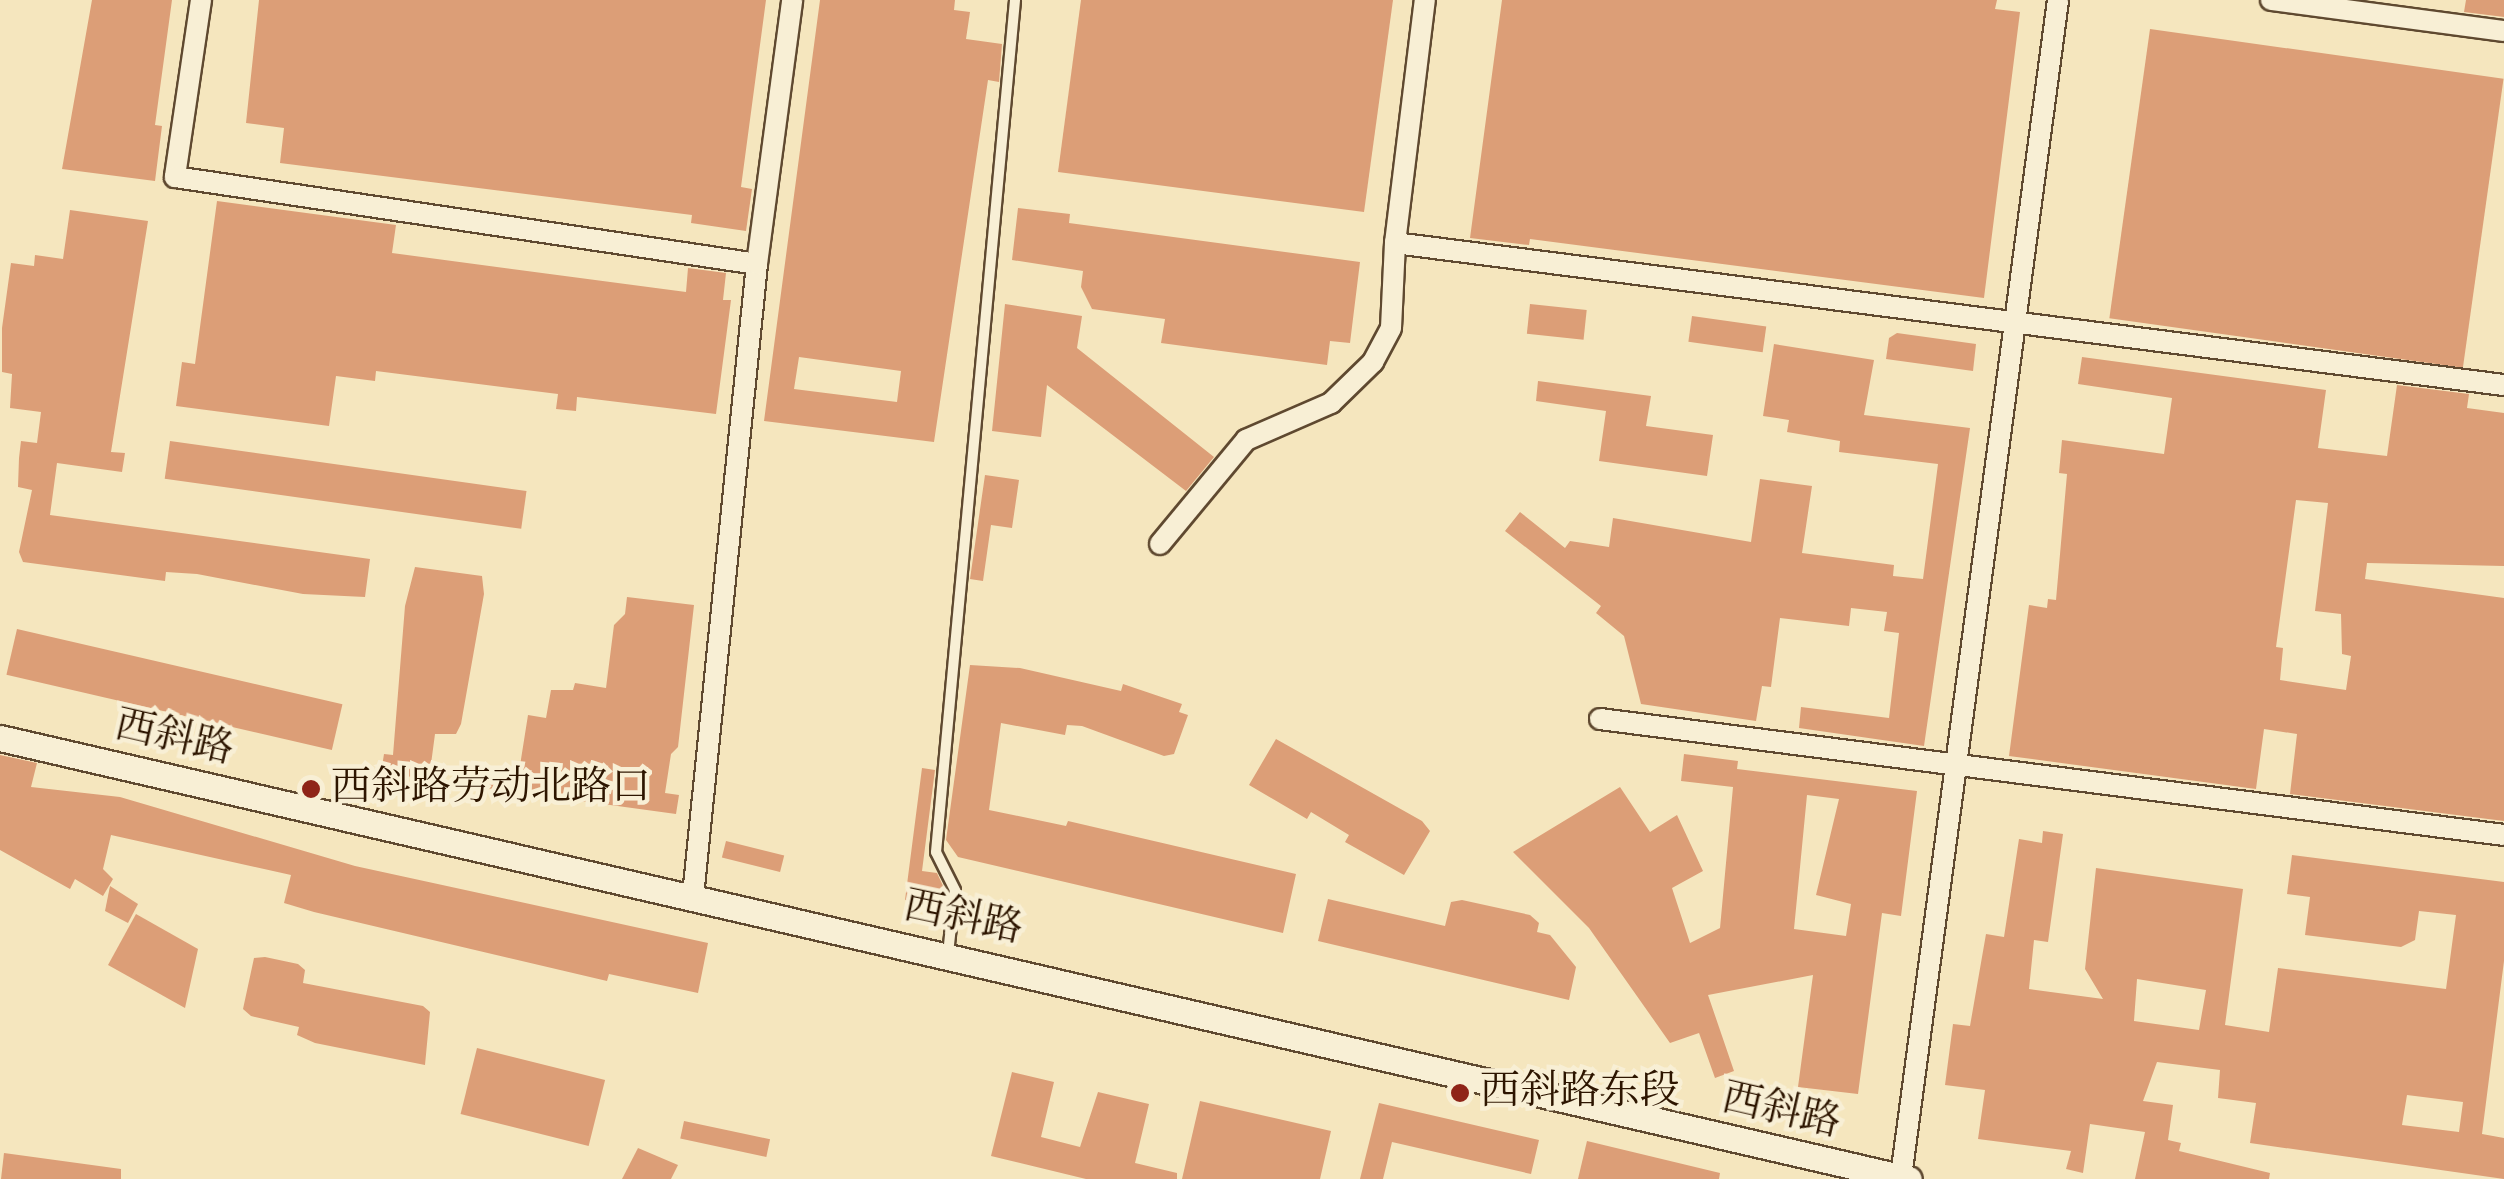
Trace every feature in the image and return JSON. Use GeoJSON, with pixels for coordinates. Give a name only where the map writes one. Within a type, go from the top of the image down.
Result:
{"type":"FeatureCollection","features":[{"type":"Feature","properties":{"kind":"street"},"geometry":{"type":"LineString","coordinates":[[202,0],[175,177],[757,264]]}},
{"type":"Feature","properties":{"kind":"street"},"geometry":{"type":"LineString","coordinates":[[693,896],[757,264],[792,0]]}},
{"type":"Feature","properties":{"kind":"street"},"geometry":{"type":"LineString","coordinates":[[1160,544],[1246,440],[1331,403],[1372,362],[1391,328],[1395,243],[1424,0]]}},
{"type":"Feature","properties":{"kind":"street"},"geometry":{"type":"LineString","coordinates":[[1905,1178],[2058,0]]}},
{"type":"Feature","properties":{"kind":"street"},"geometry":{"type":"LineString","coordinates":[[2272,0],[2504,31]]}},
{"type":"Feature","properties":{"kind":"street"},"geometry":{"type":"LineString","coordinates":[[1395,243],[2504,385]]}},
{"type":"Feature","properties":{"kind":"street"},"geometry":{"type":"LineString","coordinates":[[1600,719],[2504,834]]}},
{"type":"Feature","properties":{"kind":"street","name":"西斜路"},"geometry":{"type":"LineString","coordinates":[[0,738],[1905,1178]]}},
{"type":"Feature","properties":{"kind":"lane"},"geometry":{"type":"LineString","coordinates":[[948,954],[957,917],[954,890],[936,852],[1015,0]]}},
{"type":"Feature","properties":{"kind":"building"},"geometry":{"type":"Polygon","coordinates":[[[92,0],[172,0],[155,125],[162,126],[155,181],[62,169],[92,0]]]}},
{"type":"Feature","properties":{"kind":"building"},"geometry":{"type":"Polygon","coordinates":[[[259,0],[766,0],[741,187],[752,189],[746,231],[691,223],[692,215],[280,163],[284,128],[246,123],[259,0]]]}},
{"type":"Feature","properties":{"kind":"building"},"geometry":{"type":"Polygon","coordinates":[[[820,0],[955,0],[954,10],[970,12],[966,39],[1002,44],[999,82],[988,80],[934,442],[764,421],[820,0]],[[799,357],[794,389],[897,402],[901,371],[799,357]]]}},
{"type":"Feature","properties":{"kind":"building"},"geometry":{"type":"Polygon","coordinates":[[[1081,0],[1393,0],[1364,212],[1058,172],[1081,0]]]}},
{"type":"Feature","properties":{"kind":"building"},"geometry":{"type":"Polygon","coordinates":[[[1502,0],[1997,0],[1995,9],[2020,12],[1984,298],[1530,239],[1529,245],[1470,238],[1502,0]]]}},
{"type":"Feature","properties":{"kind":"building"},"geometry":{"type":"Polygon","coordinates":[[[2466,0],[2504,0],[2504,17],[2464,12],[2466,0]]]}},
{"type":"Feature","properties":{"kind":"building"},"geometry":{"type":"Polygon","coordinates":[[[2150,29],[2504,79],[2463,368],[2109,318],[2150,29]]]}},
{"type":"Feature","properties":{"kind":"building"},"geometry":{"type":"Polygon","coordinates":[[[217,201],[396,225],[392,253],[686,292],[688,268],[726,273],[723,300],[731,300],[716,414],[577,397],[576,411],[556,409],[558,394],[376,371],[375,381],[336,376],[329,426],[176,406],[182,362],[195,364],[217,201]]]}},
{"type":"Feature","properties":{"kind":"building"},"geometry":{"type":"Polygon","coordinates":[[[1018,208],[1070,214],[1069,223],[1360,262],[1350,343],[1330,341],[1327,365],[1161,343],[1165,319],[1092,309],[1081,287],[1083,271],[1012,260],[1018,208]]]}},
{"type":"Feature","properties":{"kind":"building"},"geometry":{"type":"Polygon","coordinates":[[[70,210],[148,221],[111,452],[125,453],[122,472],[57,463],[50,515],[370,559],[365,597],[303,594],[197,574],[166,572],[165,581],[23,562],[19,552],[32,490],[18,487],[21,441],[37,443],[41,412],[10,408],[12,374],[2,372],[2,328],[11,263],[34,266],[35,255],[63,259],[70,210]]]}},
{"type":"Feature","properties":{"kind":"building"},"geometry":{"type":"Polygon","coordinates":[[[1005,304],[1082,316],[1077,348],[1214,457],[1186,491],[1047,385],[1041,437],[992,431],[1005,304]]]}},
{"type":"Feature","properties":{"kind":"building"},"geometry":{"type":"Polygon","coordinates":[[[1530,304],[1587,310],[1584,340],[1527,334],[1530,304]]]}},
{"type":"Feature","properties":{"kind":"building"},"geometry":{"type":"Polygon","coordinates":[[[1692,316],[1766,326],[1763,352],[1688,342],[1692,316]]]}},
{"type":"Feature","properties":{"kind":"building"},"geometry":{"type":"Polygon","coordinates":[[[1897,333],[1976,344],[1973,371],[1886,359],[1889,338],[1897,333]]]}},
{"type":"Feature","properties":{"kind":"building"},"geometry":{"type":"Polygon","coordinates":[[[1774,344],[1874,360],[1864,415],[1970,428],[1924,746],[1799,728],[1801,707],[1889,718],[1899,633],[1884,631],[1887,612],[1851,608],[1849,626],[1780,618],[1771,687],[1762,686],[1756,721],[1641,704],[1624,636],[1596,613],[1601,606],[1505,531],[1520,512],[1565,548],[1570,541],[1609,547],[1613,518],[1751,542],[1760,479],[1812,486],[1802,553],[1894,565],[1893,576],[1923,579],[1938,464],[1839,452],[1840,441],[1787,432],[1789,420],[1763,416],[1774,344]]]}},
{"type":"Feature","properties":{"kind":"building"},"geometry":{"type":"Polygon","coordinates":[[[2082,357],[2326,390],[2318,448],[2387,456],[2397,385],[2469,394],[2467,408],[2504,413],[2504,566],[2367,563],[2365,579],[2504,598],[2504,821],[2290,794],[2297,734],[2264,729],[2256,789],[2009,756],[2029,605],[2047,608],[2048,599],[2056,600],[2067,474],[2059,473],[2062,440],[2164,454],[2172,398],[2078,384],[2082,357]],[[2296,500],[2276,647],[2283,648],[2280,680],[2346,690],[2351,656],[2342,654],[2341,614],[2315,611],[2328,503],[2296,500]]]}},
{"type":"Feature","properties":{"kind":"building"},"geometry":{"type":"Polygon","coordinates":[[[1538,381],[1651,396],[1646,426],[1713,435],[1707,476],[1599,461],[1606,411],[1536,401],[1538,381]]]}},
{"type":"Feature","properties":{"kind":"building"},"geometry":{"type":"Polygon","coordinates":[[[170,441],[526,491],[521,529],[165,479],[170,441]]]}},
{"type":"Feature","properties":{"kind":"building"},"geometry":{"type":"Polygon","coordinates":[[[985,475],[1019,480],[1012,528],[991,525],[983,581],[970,579],[985,475]]]}},
{"type":"Feature","properties":{"kind":"building"},"geometry":{"type":"Polygon","coordinates":[[[415,567],[482,576],[484,594],[461,724],[456,734],[435,734],[429,779],[381,773],[384,754],[393,755],[405,606],[415,567]]]}},
{"type":"Feature","properties":{"kind":"building"},"geometry":{"type":"Polygon","coordinates":[[[627,597],[694,605],[678,747],[671,754],[665,793],[679,795],[676,814],[478,787],[481,767],[519,772],[528,715],[546,718],[551,690],[573,690],[575,683],[606,688],[614,625],[625,614],[627,597]]]}},
{"type":"Feature","properties":{"kind":"building"},"geometry":{"type":"Polygon","coordinates":[[[17,629],[342,704],[332,750],[6,675],[17,629]]]}},
{"type":"Feature","properties":{"kind":"building"},"geometry":{"type":"Polygon","coordinates":[[[970,665],[1020,668],[1121,691],[1123,684],[1182,704],[1179,712],[1188,715],[1174,754],[1164,756],[1082,726],[1067,725],[1065,735],[1001,723],[989,810],[1066,826],[1068,821],[1296,874],[1283,933],[958,857],[946,840],[970,665]]]}},
{"type":"Feature","properties":{"kind":"building"},"geometry":{"type":"Polygon","coordinates":[[[1276,739],[1422,821],[1430,831],[1404,875],[1345,842],[1349,835],[1311,812],[1307,819],[1249,785],[1276,739]]]}},
{"type":"Feature","properties":{"kind":"building"},"geometry":{"type":"Polygon","coordinates":[[[1684,754],[1738,761],[1737,769],[1917,791],[1901,916],[1882,913],[1858,1094],[1798,1087],[1813,975],[1708,995],[1734,1071],[1715,1078],[1699,1033],[1670,1043],[1589,928],[1513,852],[1620,787],[1650,832],[1677,815],[1703,871],[1672,888],[1690,943],[1720,928],[1733,787],[1681,781],[1684,754]],[[1807,795],[1794,929],[1846,936],[1851,904],[1816,895],[1839,799],[1807,795]]]}},
{"type":"Feature","properties":{"kind":"building"},"geometry":{"type":"Polygon","coordinates":[[[0,755],[37,763],[31,787],[120,797],[355,866],[708,943],[698,993],[609,974],[607,981],[314,912],[284,903],[291,875],[111,835],[103,869],[113,879],[103,896],[75,879],[70,889],[0,850],[0,755]]]}},
{"type":"Feature","properties":{"kind":"building"},"geometry":{"type":"Polygon","coordinates":[[[922,768],[935,770],[922,871],[937,873],[944,888],[942,906],[905,900],[922,768]]]}},
{"type":"Feature","properties":{"kind":"building"},"geometry":{"type":"Polygon","coordinates":[[[2043,831],[2063,834],[2048,942],[2034,940],[2029,989],[2103,999],[2085,969],[2096,868],[2243,889],[2225,1025],[2269,1032],[2278,968],[2446,989],[2456,915],[2419,911],[2415,940],[2401,947],[2305,935],[2310,897],[2287,894],[2292,855],[2504,882],[2504,961],[2482,1134],[2504,1138],[2504,1179],[2250,1143],[2256,1103],[2218,1098],[2220,1070],[2157,1062],[2143,1101],[2173,1105],[2168,1140],[2181,1143],[2179,1151],[2270,1173],[2269,1179],[2135,1179],[2145,1132],[2090,1124],[2083,1173],[2066,1169],[2071,1151],[1978,1139],[1985,1090],[1945,1085],[1953,1024],[1970,1026],[1986,934],[2004,937],[2019,839],[2042,843],[2043,831]],[[2137,979],[2134,1021],[2199,1030],[2206,990],[2137,979]],[[2407,1095],[2402,1125],[2459,1132],[2463,1102],[2407,1095]]]}},
{"type":"Feature","properties":{"kind":"building"},"geometry":{"type":"Polygon","coordinates":[[[726,841],[784,856],[780,872],[722,857],[726,841]]]}},
{"type":"Feature","properties":{"kind":"building"},"geometry":{"type":"Polygon","coordinates":[[[110,886],[138,904],[128,923],[105,911],[110,886]]]}},
{"type":"Feature","properties":{"kind":"building"},"geometry":{"type":"Polygon","coordinates":[[[1328,899],[1445,926],[1451,902],[1462,900],[1530,915],[1539,923],[1537,932],[1550,935],[1576,967],[1569,1000],[1318,941],[1328,899]]]}},
{"type":"Feature","properties":{"kind":"building"},"geometry":{"type":"Polygon","coordinates":[[[136,914],[198,949],[185,1008],[108,965],[136,914]]]}},
{"type":"Feature","properties":{"kind":"building"},"geometry":{"type":"Polygon","coordinates":[[[254,958],[298,964],[305,970],[303,983],[423,1006],[430,1012],[425,1065],[315,1043],[297,1035],[299,1027],[251,1016],[243,1009],[254,958]]]}},
{"type":"Feature","properties":{"kind":"building"},"geometry":{"type":"Polygon","coordinates":[[[477,1048],[605,1080],[589,1146],[461,1114],[477,1048]]]}},
{"type":"Feature","properties":{"kind":"building"},"geometry":{"type":"Polygon","coordinates":[[[1012,1072],[1054,1082],[1041,1137],[1080,1147],[1098,1092],[1149,1104],[1135,1163],[1177,1173],[1177,1179],[1086,1179],[991,1156],[1012,1072]]]}},
{"type":"Feature","properties":{"kind":"building"},"geometry":{"type":"Polygon","coordinates":[[[1200,1101],[1331,1131],[1320,1179],[1182,1179],[1200,1101]]]}},
{"type":"Feature","properties":{"kind":"building"},"geometry":{"type":"Polygon","coordinates":[[[1379,1103],[1539,1140],[1531,1174],[1392,1142],[1383,1179],[1360,1179],[1379,1103]]]}},
{"type":"Feature","properties":{"kind":"building"},"geometry":{"type":"Polygon","coordinates":[[[684,1121],[770,1139],[766,1157],[680,1139],[684,1121]]]}},
{"type":"Feature","properties":{"kind":"building"},"geometry":{"type":"Polygon","coordinates":[[[1587,1141],[1720,1173],[1719,1179],[1578,1179],[1587,1141]]]}},
{"type":"Feature","properties":{"kind":"building"},"geometry":{"type":"Polygon","coordinates":[[[638,1148],[678,1165],[671,1179],[622,1179],[638,1148]]]}},
{"type":"Feature","properties":{"kind":"building"},"geometry":{"type":"Polygon","coordinates":[[[4,1153],[121,1169],[121,1179],[1,1179],[4,1153]]]}},
{"type":"Feature","properties":{"kind":"place","name":"西斜路劳动北路口"},"geometry":{"type":"Point","coordinates":[311,789]}},
{"type":"Feature","properties":{"kind":"place","name":"西斜路东段"},"geometry":{"type":"Point","coordinates":[1460,1093]}}]}
